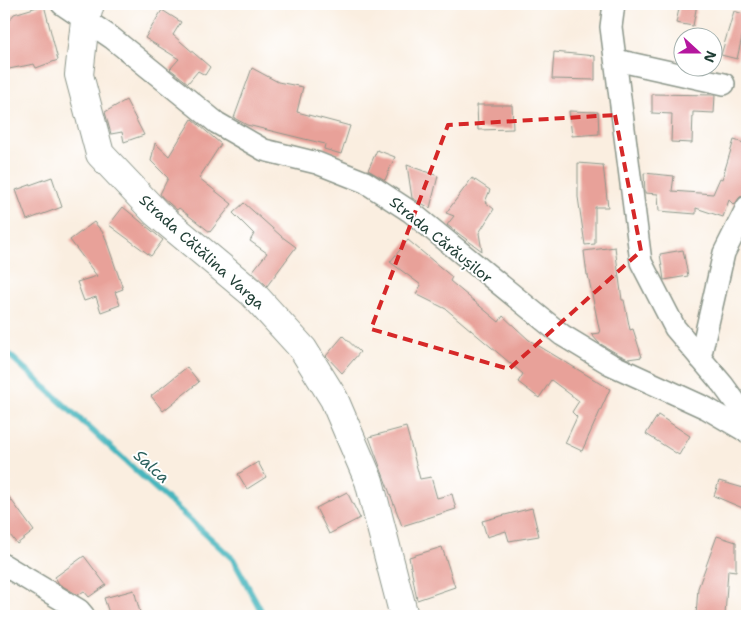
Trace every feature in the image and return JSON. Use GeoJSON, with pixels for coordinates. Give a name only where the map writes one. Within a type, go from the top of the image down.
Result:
{"type":"FeatureCollection","features":[{"type":"Feature","properties":{"kind":"main road","name":"Strada Cătălina Varga"},"geometry":{"type":"LineString","coordinates":[[88,12],[79,75],[100,154],[156,213],[252,293],[303,349],[334,399],[369,481],[404,616]]}},
{"type":"Feature","properties":{"kind":"street","name":"Strada Cărăușilor"},"geometry":{"type":"LineString","coordinates":[[62,4],[88,12],[112,38],[217,123],[264,150],[317,163],[366,182],[411,212],[562,335],[610,364],[706,408],[747,432]]}},
{"type":"Feature","properties":{"kind":"street"},"geometry":{"type":"LineString","coordinates":[[614,4],[611,27],[641,262],[675,328],[747,418]]}},
{"type":"Feature","properties":{"kind":"street"},"geometry":{"type":"LineString","coordinates":[[616,60],[724,84]]}},
{"type":"Feature","properties":{"kind":"street"},"geometry":{"type":"LineString","coordinates":[[700,358],[724,252],[747,207]]}},
{"type":"Feature","properties":{"kind":"street"},"geometry":{"type":"LineString","coordinates":[[4,565],[79,610],[84,616]]}},
{"type":"Feature","properties":{"kind":"highlighted area"},"geometry":{"type":"Polygon","coordinates":[[[615,115],[641,251],[509,369],[371,329],[448,125],[615,115]]]}},
{"type":"Feature","properties":{"kind":"building"},"geometry":{"type":"Polygon","coordinates":[[[680,4],[697,4],[693,26],[676,23],[680,4]]]}},
{"type":"Feature","properties":{"kind":"building"},"geometry":{"type":"Polygon","coordinates":[[[44,5],[58,60],[36,68],[34,64],[4,70],[4,28],[14,14],[44,5]]]}},
{"type":"Feature","properties":{"kind":"building"},"geometry":{"type":"Polygon","coordinates":[[[162,10],[181,22],[173,35],[210,67],[205,75],[198,71],[188,83],[170,69],[179,59],[145,38],[162,10]]]}},
{"type":"Feature","properties":{"kind":"building"},"geometry":{"type":"Polygon","coordinates":[[[734,11],[747,15],[737,59],[724,56],[724,45],[734,11]]]}},
{"type":"Feature","properties":{"kind":"building"},"geometry":{"type":"Polygon","coordinates":[[[554,52],[595,56],[595,80],[552,79],[554,52]]]}},
{"type":"Feature","properties":{"kind":"building"},"geometry":{"type":"Polygon","coordinates":[[[252,68],[278,82],[303,87],[297,112],[350,126],[341,154],[324,149],[325,144],[247,125],[234,118],[252,68]]]}},
{"type":"Feature","properties":{"kind":"building"},"geometry":{"type":"Polygon","coordinates":[[[652,94],[715,95],[714,113],[693,112],[692,143],[671,142],[672,114],[652,113],[652,94]]]}},
{"type":"Feature","properties":{"kind":"building"},"geometry":{"type":"Polygon","coordinates":[[[126,100],[144,135],[124,142],[122,132],[111,134],[105,112],[126,100]]]}},
{"type":"Feature","properties":{"kind":"building"},"geometry":{"type":"Polygon","coordinates":[[[477,105],[512,105],[513,129],[478,130],[477,105]]]}},
{"type":"Feature","properties":{"kind":"building"},"geometry":{"type":"Polygon","coordinates":[[[569,111],[598,112],[599,134],[572,136],[569,111]]]}},
{"type":"Feature","properties":{"kind":"building"},"geometry":{"type":"Polygon","coordinates":[[[192,119],[221,144],[199,178],[232,204],[210,232],[179,208],[177,210],[162,197],[160,194],[168,178],[151,161],[155,143],[169,156],[192,119]]]}},
{"type":"Feature","properties":{"kind":"building"},"geometry":{"type":"Polygon","coordinates":[[[734,140],[747,144],[747,195],[740,197],[734,205],[729,200],[723,217],[696,208],[696,214],[659,211],[658,194],[645,193],[644,173],[674,176],[672,191],[713,194],[720,178],[722,179],[734,140]]]}},
{"type":"Feature","properties":{"kind":"building"},"geometry":{"type":"Polygon","coordinates":[[[377,150],[395,157],[385,180],[368,170],[377,150]]]}},
{"type":"Feature","properties":{"kind":"building"},"geometry":{"type":"Polygon","coordinates":[[[578,163],[603,165],[608,207],[595,207],[595,244],[585,245],[578,197],[578,163]]]}},
{"type":"Feature","properties":{"kind":"building"},"geometry":{"type":"Polygon","coordinates":[[[407,165],[438,176],[430,208],[412,198],[407,165]]]}},
{"type":"Feature","properties":{"kind":"building"},"geometry":{"type":"Polygon","coordinates":[[[52,177],[62,207],[27,220],[16,190],[52,177]]]}},
{"type":"Feature","properties":{"kind":"building"},"geometry":{"type":"Polygon","coordinates":[[[472,178],[490,190],[485,202],[494,209],[479,233],[482,251],[447,225],[454,216],[446,213],[472,178]]]}},
{"type":"Feature","properties":{"kind":"building"},"geometry":{"type":"Polygon","coordinates":[[[244,203],[296,247],[267,286],[252,272],[267,253],[250,241],[254,234],[233,213],[244,203]]]}},
{"type":"Feature","properties":{"kind":"building"},"geometry":{"type":"Polygon","coordinates":[[[123,207],[163,240],[151,256],[109,225],[123,207]]]}},
{"type":"Feature","properties":{"kind":"building"},"geometry":{"type":"Polygon","coordinates":[[[94,222],[104,234],[123,289],[115,292],[120,305],[101,312],[96,297],[84,301],[77,282],[97,276],[70,240],[94,222]]]}},
{"type":"Feature","properties":{"kind":"building"},"geometry":{"type":"Polygon","coordinates":[[[408,240],[452,277],[450,281],[499,322],[503,316],[529,340],[610,389],[582,451],[565,443],[577,417],[572,412],[579,401],[551,380],[539,398],[518,382],[523,374],[446,309],[416,294],[421,285],[390,262],[408,240]]]}},
{"type":"Feature","properties":{"kind":"building"},"geometry":{"type":"Polygon","coordinates":[[[615,247],[622,300],[624,300],[630,330],[633,329],[642,357],[628,359],[599,343],[591,334],[600,333],[587,275],[584,251],[615,247]]]}},
{"type":"Feature","properties":{"kind":"building"},"geometry":{"type":"Polygon","coordinates":[[[683,250],[688,276],[664,280],[660,254],[683,250]]]}},
{"type":"Feature","properties":{"kind":"building"},"geometry":{"type":"Polygon","coordinates":[[[343,336],[360,352],[342,373],[326,356],[343,336]]]}},
{"type":"Feature","properties":{"kind":"building"},"geometry":{"type":"Polygon","coordinates":[[[187,367],[199,382],[163,411],[151,396],[187,367]]]}},
{"type":"Feature","properties":{"kind":"building"},"geometry":{"type":"Polygon","coordinates":[[[658,415],[690,436],[679,455],[646,434],[658,415]]]}},
{"type":"Feature","properties":{"kind":"building"},"geometry":{"type":"Polygon","coordinates":[[[406,427],[420,479],[431,477],[437,498],[452,494],[456,509],[402,526],[369,437],[406,427]]]}},
{"type":"Feature","properties":{"kind":"building"},"geometry":{"type":"Polygon","coordinates":[[[258,462],[266,477],[247,489],[238,474],[258,462]]]}},
{"type":"Feature","properties":{"kind":"building"},"geometry":{"type":"Polygon","coordinates":[[[719,481],[747,489],[745,509],[714,496],[719,481]]]}},
{"type":"Feature","properties":{"kind":"building"},"geometry":{"type":"Polygon","coordinates":[[[4,490],[34,531],[17,544],[4,527],[4,490]]]}},
{"type":"Feature","properties":{"kind":"building"},"geometry":{"type":"Polygon","coordinates":[[[347,492],[360,518],[329,534],[316,508],[347,492]]]}},
{"type":"Feature","properties":{"kind":"building"},"geometry":{"type":"Polygon","coordinates":[[[532,508],[539,536],[509,541],[506,531],[487,537],[482,521],[532,508]]]}},
{"type":"Feature","properties":{"kind":"building"},"geometry":{"type":"Polygon","coordinates":[[[717,536],[736,542],[736,571],[728,570],[725,616],[696,616],[698,588],[717,536]]]}},
{"type":"Feature","properties":{"kind":"building"},"geometry":{"type":"Polygon","coordinates":[[[442,547],[455,587],[417,600],[409,557],[442,547]]]}},
{"type":"Feature","properties":{"kind":"building"},"geometry":{"type":"Polygon","coordinates":[[[84,556],[106,585],[89,597],[84,591],[78,595],[59,584],[55,577],[84,556]]]}},
{"type":"Feature","properties":{"kind":"building"},"geometry":{"type":"Polygon","coordinates":[[[134,590],[141,616],[110,616],[104,598],[134,590]]]}},
{"type":"Feature","properties":{"kind":"waterway","name":"Salca"},"geometry":{"type":"LineString","coordinates":[[4,350],[233,559],[264,616]]}}]}
